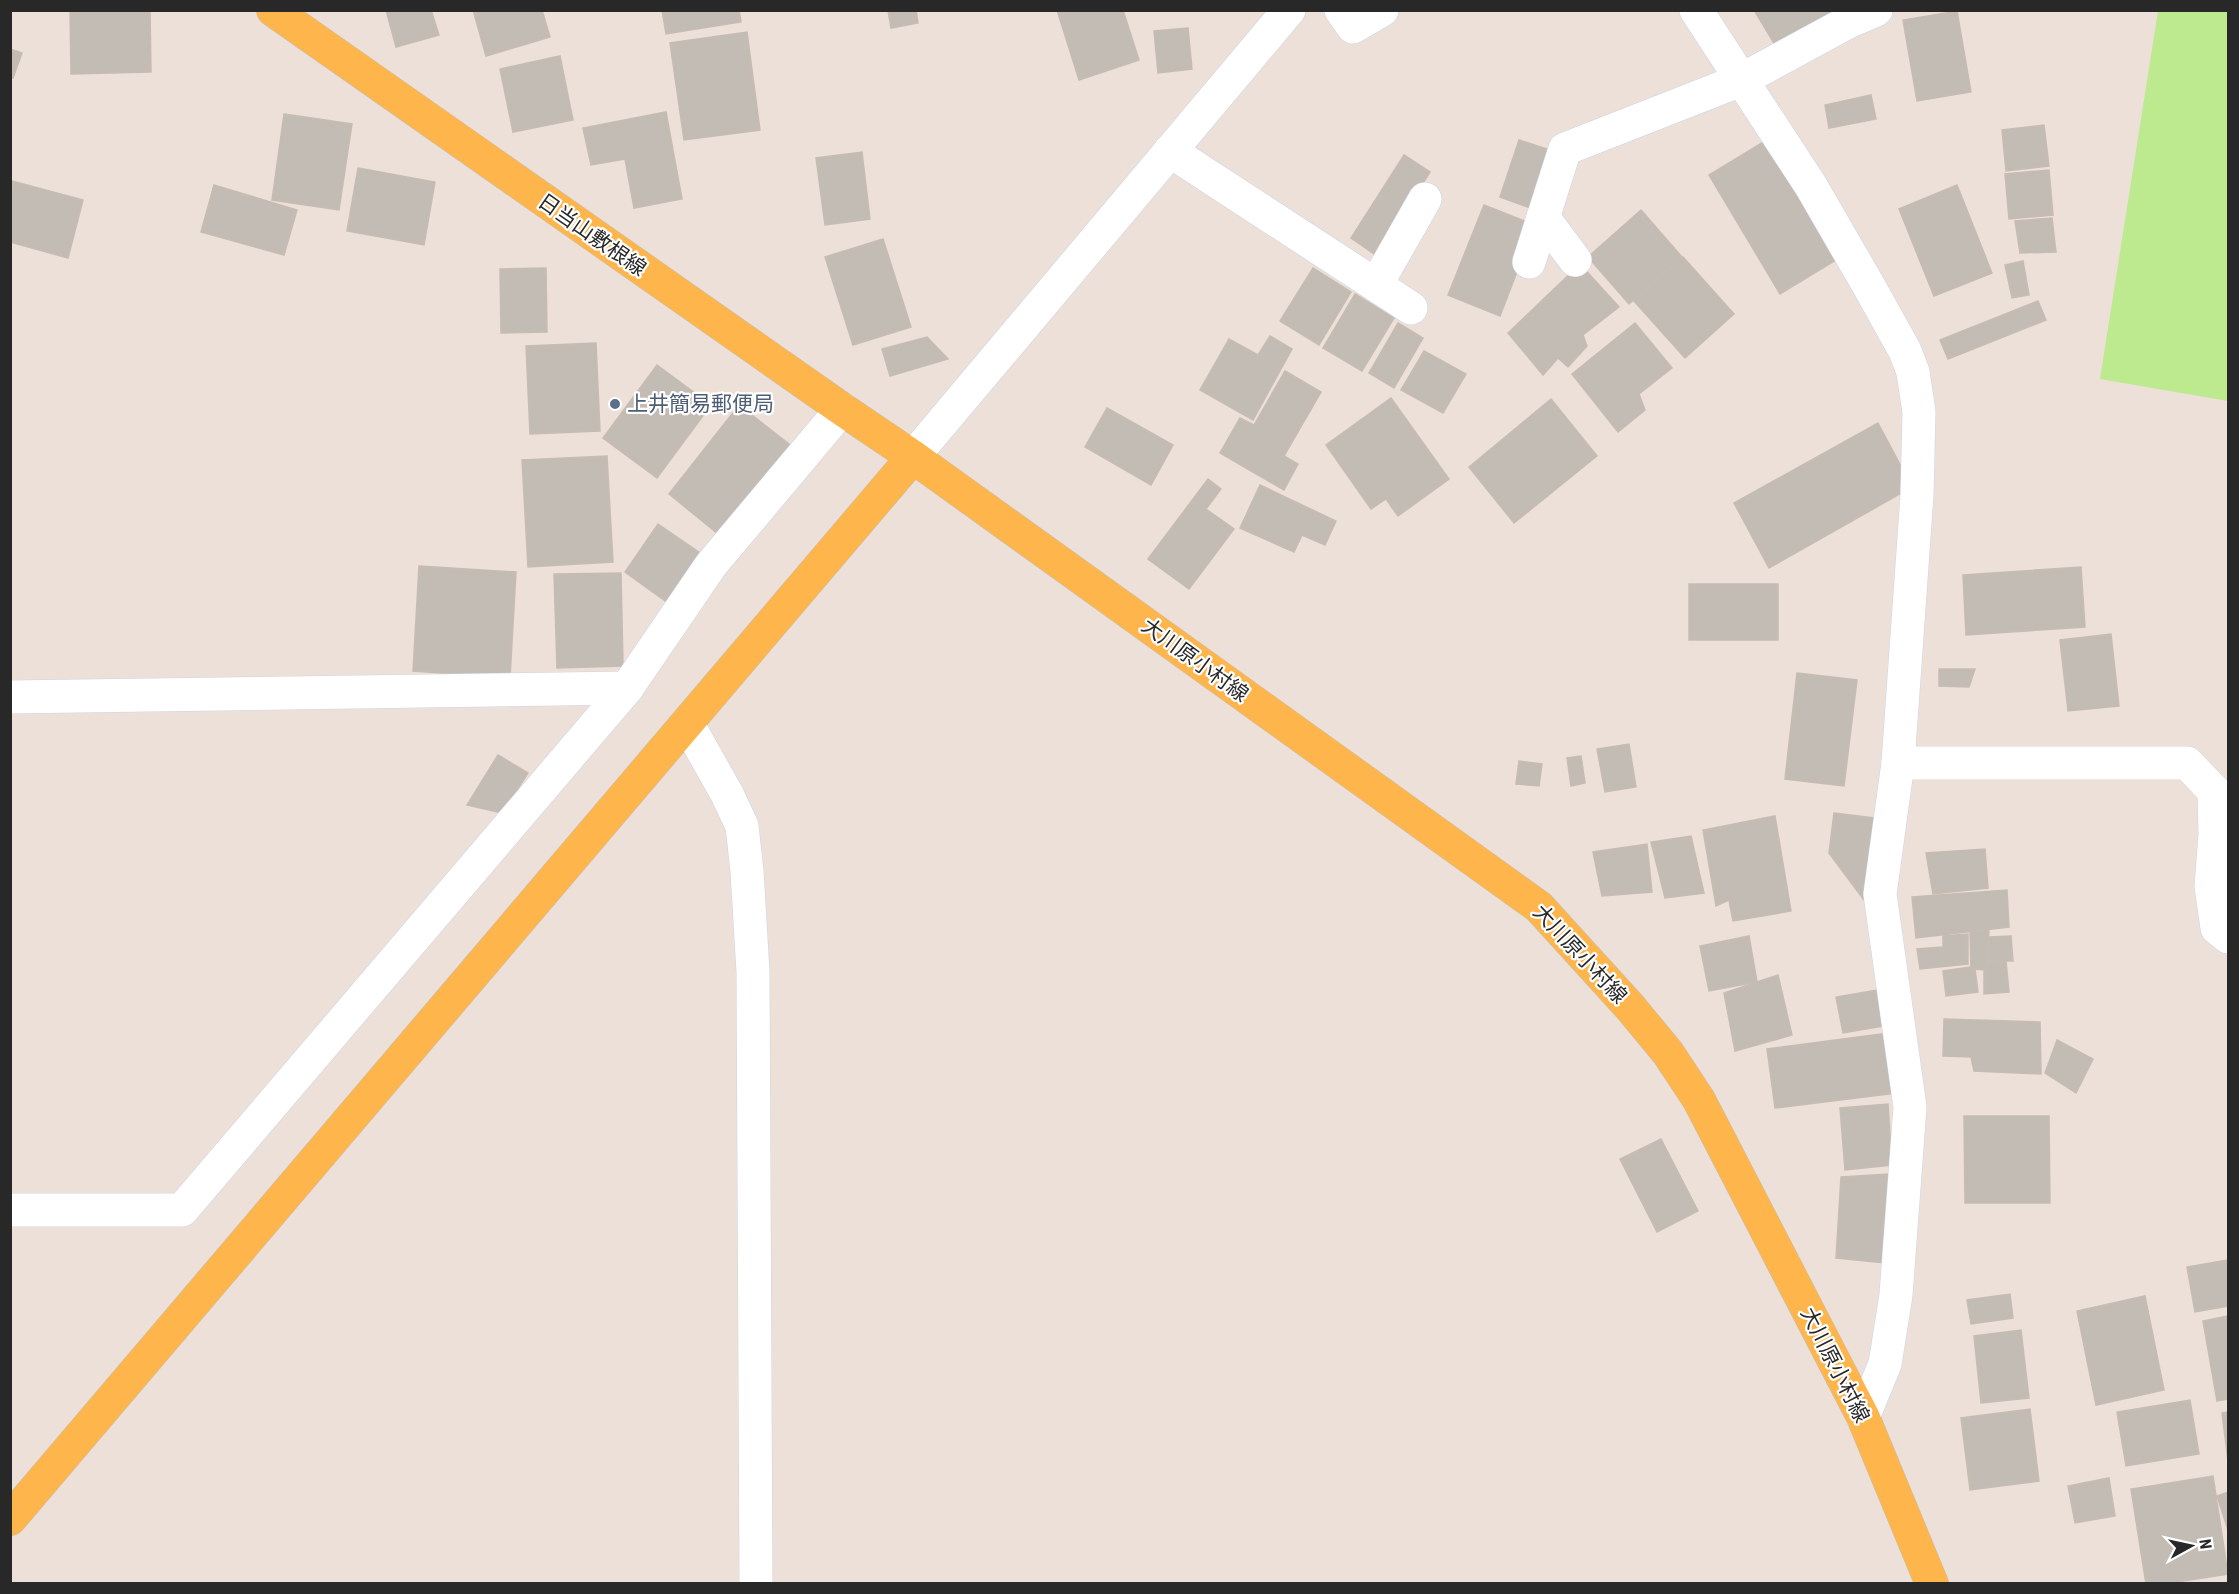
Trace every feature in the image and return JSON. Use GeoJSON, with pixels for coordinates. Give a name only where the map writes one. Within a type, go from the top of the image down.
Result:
{"type":"FeatureCollection","features":[{"type":"Feature","properties":{"kind":"main road","name":"日当山敷根線"},"geometry":{"type":"LineString","coordinates":[[273,10],[842,410],[913,457]]}},
{"type":"Feature","properties":{"kind":"main road"},"geometry":{"type":"LineString","coordinates":[[10,1519],[913,457]]}},
{"type":"Feature","properties":{"kind":"main road","name":"大川原小村線"},"geometry":{"type":"LineString","coordinates":[[913,457],[1539,907],[1630,1007],[1668,1053],[1699,1100],[1863,1417],[1932,1584]]}},
{"type":"Feature","properties":{"kind":"street"},"geometry":{"type":"LineString","coordinates":[[913,457],[1289,10]]}},
{"type":"Feature","properties":{"kind":"street"},"geometry":{"type":"LineString","coordinates":[[1341,10],[1353,27],[1382,10]]}},
{"type":"Feature","properties":{"kind":"street"},"geometry":{"type":"LineString","coordinates":[[1696,10],[1811,186],[1905,351],[1913,372],[1919,412],[1898,763],[1880,894],[1910,1107],[1896,1295],[1885,1364],[1863,1417]]}},
{"type":"Feature","properties":{"kind":"street"},"geometry":{"type":"LineString","coordinates":[[1529,262],[1565,149],[1741,80],[1850,21],[1876,10]]}},
{"type":"Feature","properties":{"kind":"street"},"geometry":{"type":"LineString","coordinates":[[1170,151],[1411,308]]}},
{"type":"Feature","properties":{"kind":"street"},"geometry":{"type":"LineString","coordinates":[[1376,285],[1425,199]]}},
{"type":"Feature","properties":{"kind":"street"},"geometry":{"type":"LineString","coordinates":[[1543,217],[1575,260]]}},
{"type":"Feature","properties":{"kind":"street"},"geometry":{"type":"LineString","coordinates":[[10,1210],[182,1210],[627,688],[711,565],[842,410]]}},
{"type":"Feature","properties":{"kind":"street"},"geometry":{"type":"LineString","coordinates":[[10,696],[627,688]]}},
{"type":"Feature","properties":{"kind":"street"},"geometry":{"type":"LineString","coordinates":[[687,723],[727,794],[741,826],[747,871],[753,972],[756,1584]]}},
{"type":"Feature","properties":{"kind":"street"},"geometry":{"type":"LineString","coordinates":[[1898,763],[2187,763],[2214,791],[2215,835],[2211,886],[2217,927],[2229,937]]}},
{"type":"Feature","properties":{"kind":"green space"},"geometry":{"type":"Polygon","coordinates":[[[2158,11],[2228,11],[2228,401],[2100,379],[2158,11]]]}},
{"type":"Feature","properties":{"kind":"building"},"geometry":{"type":"Polygon","coordinates":[[[70,10],[150,10],[151,72],[71,74],[70,10]]]}},
{"type":"Feature","properties":{"kind":"building"},"geometry":{"type":"Polygon","coordinates":[[[386,10],[431,10],[439,35],[396,47],[386,10]]]}},
{"type":"Feature","properties":{"kind":"building"},"geometry":{"type":"Polygon","coordinates":[[[473,10],[542,10],[550,37],[486,56],[473,10]]]}},
{"type":"Feature","properties":{"kind":"building"},"geometry":{"type":"Polygon","coordinates":[[[662,10],[739,10],[741,22],[666,34],[662,10]]]}},
{"type":"Feature","properties":{"kind":"building"},"geometry":{"type":"Polygon","coordinates":[[[888,10],[916,10],[918,23],[891,28],[888,10]]]}},
{"type":"Feature","properties":{"kind":"building"},"geometry":{"type":"Polygon","coordinates":[[[1057,10],[1123,10],[1139,60],[1079,80],[1057,10]]]}},
{"type":"Feature","properties":{"kind":"building"},"geometry":{"type":"Polygon","coordinates":[[[1754,10],[1853,10],[1781,55],[1754,10]]]}},
{"type":"Feature","properties":{"kind":"building"},"geometry":{"type":"Polygon","coordinates":[[[1957,11],[1971,92],[1917,101],[1903,20],[1957,11]]]}},
{"type":"Feature","properties":{"kind":"building"},"geometry":{"type":"Polygon","coordinates":[[[1188,28],[1192,69],[1158,73],[1154,31],[1188,28]]]}},
{"type":"Feature","properties":{"kind":"building"},"geometry":{"type":"Polygon","coordinates":[[[747,32],[760,130],[684,140],[670,43],[747,32]]]}},
{"type":"Feature","properties":{"kind":"building"},"geometry":{"type":"Polygon","coordinates":[[[10,49],[22,53],[13,78],[10,77],[10,49]]]}},
{"type":"Feature","properties":{"kind":"building"},"geometry":{"type":"Polygon","coordinates":[[[560,56],[573,120],[513,132],[500,69],[560,56]]]}},
{"type":"Feature","properties":{"kind":"building"},"geometry":{"type":"Polygon","coordinates":[[[1871,95],[1876,119],[1829,128],[1825,105],[1871,95]]]}},
{"type":"Feature","properties":{"kind":"building"},"geometry":{"type":"Polygon","coordinates":[[[666,112],[682,199],[634,208],[625,159],[591,165],[583,128],[666,112]]]}},
{"type":"Feature","properties":{"kind":"building"},"geometry":{"type":"Polygon","coordinates":[[[284,114],[352,124],[339,210],[272,200],[284,114]]]}},
{"type":"Feature","properties":{"kind":"building"},"geometry":{"type":"Polygon","coordinates":[[[2044,125],[2049,166],[2006,171],[2002,130],[2044,125]]]}},
{"type":"Feature","properties":{"kind":"building"},"geometry":{"type":"Polygon","coordinates":[[[1519,140],[1559,153],[1539,211],[1500,197],[1519,140]]]}},
{"type":"Feature","properties":{"kind":"building"},"geometry":{"type":"Polygon","coordinates":[[[1765,141],[1836,260],[1780,294],[1709,175],[1765,141]]]}},
{"type":"Feature","properties":{"kind":"building"},"geometry":{"type":"Polygon","coordinates":[[[862,152],[870,219],[825,225],[816,158],[862,152]]]}},
{"type":"Feature","properties":{"kind":"building"},"geometry":{"type":"Polygon","coordinates":[[[1404,155],[1430,172],[1377,256],[1351,238],[1404,155]]]}},
{"type":"Feature","properties":{"kind":"building"},"geometry":{"type":"Polygon","coordinates":[[[358,168],[435,182],[424,245],[347,231],[358,168]]]}},
{"type":"Feature","properties":{"kind":"building"},"geometry":{"type":"Polygon","coordinates":[[[2049,170],[2053,215],[2009,219],[2005,174],[2049,170]]]}},
{"type":"Feature","properties":{"kind":"building"},"geometry":{"type":"Polygon","coordinates":[[[12,181],[83,200],[68,258],[10,242],[12,181]]]}},
{"type":"Feature","properties":{"kind":"building"},"geometry":{"type":"Polygon","coordinates":[[[214,185],[297,210],[284,255],[201,232],[214,185]]]}},
{"type":"Feature","properties":{"kind":"building"},"geometry":{"type":"Polygon","coordinates":[[[1957,185],[1992,273],[1934,296],[1899,209],[1957,185]]]}},
{"type":"Feature","properties":{"kind":"building"},"geometry":{"type":"Polygon","coordinates":[[[1484,205],[1535,225],[1500,316],[1448,295],[1484,205]]]}},
{"type":"Feature","properties":{"kind":"building"},"geometry":{"type":"Polygon","coordinates":[[[1641,210],[1682,257],[1629,304],[1588,257],[1641,210]]]}},
{"type":"Feature","properties":{"kind":"building"},"geometry":{"type":"Polygon","coordinates":[[[2052,218],[2056,252],[2020,253],[2015,221],[2052,218]]]}},
{"type":"Feature","properties":{"kind":"building"},"geometry":{"type":"Polygon","coordinates":[[[883,239],[911,327],[853,345],[825,257],[883,239]]]}},
{"type":"Feature","properties":{"kind":"building"},"geometry":{"type":"Polygon","coordinates":[[[1683,257],[1734,314],[1685,358],[1634,301],[1683,257]]]}},
{"type":"Feature","properties":{"kind":"building"},"geometry":{"type":"Polygon","coordinates":[[[2023,261],[2029,295],[2012,298],[2005,265],[2023,261]]]}},
{"type":"Feature","properties":{"kind":"building"},"geometry":{"type":"Polygon","coordinates":[[[1580,264],[1619,307],[1583,335],[1587,346],[1568,367],[1558,358],[1543,375],[1508,333],[1580,264]]]}},
{"type":"Feature","properties":{"kind":"building"},"geometry":{"type":"Polygon","coordinates":[[[546,268],[547,332],[501,333],[500,269],[546,268]]]}},
{"type":"Feature","properties":{"kind":"building"},"geometry":{"type":"Polygon","coordinates":[[[1313,268],[1351,292],[1319,345],[1280,321],[1313,268]]]}},
{"type":"Feature","properties":{"kind":"building"},"geometry":{"type":"Polygon","coordinates":[[[1355,294],[1394,318],[1362,371],[1323,348],[1355,294]]]}},
{"type":"Feature","properties":{"kind":"building"},"geometry":{"type":"Polygon","coordinates":[[[2038,301],[2046,320],[1948,359],[1940,340],[2038,301]]]}},
{"type":"Feature","properties":{"kind":"building"},"geometry":{"type":"Polygon","coordinates":[[[1398,323],[1423,338],[1394,388],[1369,373],[1398,323]]]}},
{"type":"Feature","properties":{"kind":"building"},"geometry":{"type":"Polygon","coordinates":[[[1635,323],[1672,368],[1639,394],[1645,410],[1618,432],[1572,374],[1635,323]]]}},
{"type":"Feature","properties":{"kind":"building"},"geometry":{"type":"Polygon","coordinates":[[[1270,336],[1292,349],[1253,420],[1200,390],[1229,339],[1258,355],[1270,336]]]}},
{"type":"Feature","properties":{"kind":"building"},"geometry":{"type":"Polygon","coordinates":[[[927,337],[948,359],[890,376],[882,349],[927,337]]]}},
{"type":"Feature","properties":{"kind":"building"},"geometry":{"type":"Polygon","coordinates":[[[596,343],[600,431],[530,434],[526,346],[596,343]]]}},
{"type":"Feature","properties":{"kind":"building"},"geometry":{"type":"Polygon","coordinates":[[[1424,351],[1466,374],[1443,413],[1401,390],[1424,351]]]}},
{"type":"Feature","properties":{"kind":"building"},"geometry":{"type":"Polygon","coordinates":[[[657,365],[711,405],[657,478],[603,438],[657,365]]]}},
{"type":"Feature","properties":{"kind":"building"},"geometry":{"type":"Polygon","coordinates":[[[1285,371],[1321,392],[1284,456],[1298,464],[1284,490],[1220,453],[1240,418],[1254,425],[1285,371]]]}},
{"type":"Feature","properties":{"kind":"building"},"geometry":{"type":"Polygon","coordinates":[[[1391,398],[1449,479],[1398,516],[1386,499],[1371,509],[1326,445],[1391,398]]]}},
{"type":"Feature","properties":{"kind":"building"},"geometry":{"type":"Polygon","coordinates":[[[1551,399],[1597,456],[1514,523],[1469,467],[1551,399]]]}},
{"type":"Feature","properties":{"kind":"building"},"geometry":{"type":"Polygon","coordinates":[[[739,405],[794,448],[723,538],[669,494],[739,405]]]}},
{"type":"Feature","properties":{"kind":"building"},"geometry":{"type":"Polygon","coordinates":[[[1107,408],[1173,445],[1151,485],[1085,447],[1107,408]]]}},
{"type":"Feature","properties":{"kind":"building"},"geometry":{"type":"Polygon","coordinates":[[[1878,423],[1912,487],[1769,568],[1734,503],[1878,423]]]}},
{"type":"Feature","properties":{"kind":"building"},"geometry":{"type":"Polygon","coordinates":[[[607,456],[613,562],[528,567],[522,460],[607,456]]]}},
{"type":"Feature","properties":{"kind":"building"},"geometry":{"type":"Polygon","coordinates":[[[1208,479],[1221,489],[1206,509],[1234,529],[1189,589],[1148,559],[1208,479]]]}},
{"type":"Feature","properties":{"kind":"building"},"geometry":{"type":"Polygon","coordinates":[[[1260,485],[1336,521],[1325,545],[1302,535],[1294,552],[1240,528],[1260,485]]]}},
{"type":"Feature","properties":{"kind":"building"},"geometry":{"type":"Polygon","coordinates":[[[658,524],[703,555],[668,603],[625,572],[658,524]]]}},
{"type":"Feature","properties":{"kind":"building"},"geometry":{"type":"Polygon","coordinates":[[[419,566],[516,572],[510,678],[413,671],[419,566]]]}},
{"type":"Feature","properties":{"kind":"building"},"geometry":{"type":"Polygon","coordinates":[[[2081,567],[2085,627],[1966,635],[1963,575],[2081,567]]]}},
{"type":"Feature","properties":{"kind":"building"},"geometry":{"type":"Polygon","coordinates":[[[621,573],[623,666],[557,668],[554,574],[621,573]]]}},
{"type":"Feature","properties":{"kind":"building"},"geometry":{"type":"Polygon","coordinates":[[[1689,584],[1778,584],[1778,640],[1689,640],[1689,584]]]}},
{"type":"Feature","properties":{"kind":"building"},"geometry":{"type":"Polygon","coordinates":[[[2111,634],[2119,706],[2068,711],[2060,640],[2111,634]]]}},
{"type":"Feature","properties":{"kind":"building"},"geometry":{"type":"Polygon","coordinates":[[[1939,669],[1975,669],[1969,687],[1939,686],[1939,669]]]}},
{"type":"Feature","properties":{"kind":"building"},"geometry":{"type":"Polygon","coordinates":[[[1797,673],[1857,680],[1844,786],[1785,779],[1797,673]]]}},
{"type":"Feature","properties":{"kind":"building"},"geometry":{"type":"Polygon","coordinates":[[[1629,744],[1636,787],[1605,792],[1597,749],[1629,744]]]}},
{"type":"Feature","properties":{"kind":"building"},"geometry":{"type":"Polygon","coordinates":[[[498,755],[528,773],[502,813],[467,805],[498,755]]]}},
{"type":"Feature","properties":{"kind":"building"},"geometry":{"type":"Polygon","coordinates":[[[1581,756],[1585,783],[1571,786],[1567,758],[1581,756]]]}},
{"type":"Feature","properties":{"kind":"building"},"geometry":{"type":"Polygon","coordinates":[[[1519,761],[1542,764],[1539,786],[1516,784],[1519,761]]]}},
{"type":"Feature","properties":{"kind":"building"},"geometry":{"type":"Polygon","coordinates":[[[1834,813],[1874,818],[1864,900],[1829,853],[1834,813]]]}},
{"type":"Feature","properties":{"kind":"building"},"geometry":{"type":"Polygon","coordinates":[[[1775,816],[1791,911],[1733,921],[1729,900],[1716,906],[1703,830],[1775,816]]]}},
{"type":"Feature","properties":{"kind":"building"},"geometry":{"type":"Polygon","coordinates":[[[1691,836],[1704,893],[1665,898],[1651,842],[1691,836]]]}},
{"type":"Feature","properties":{"kind":"building"},"geometry":{"type":"Polygon","coordinates":[[[1647,844],[1652,892],[1602,896],[1593,852],[1647,844]]]}},
{"type":"Feature","properties":{"kind":"building"},"geometry":{"type":"Polygon","coordinates":[[[1985,849],[1988,888],[1933,894],[1926,853],[1985,849]]]}},
{"type":"Feature","properties":{"kind":"building"},"geometry":{"type":"Polygon","coordinates":[[[2007,890],[2009,927],[1916,938],[1912,897],[2007,890]]]}},
{"type":"Feature","properties":{"kind":"building"},"geometry":{"type":"Polygon","coordinates":[[[1989,929],[1987,970],[1971,969],[1970,932],[1989,929]]]}},
{"type":"Feature","properties":{"kind":"building"},"geometry":{"type":"Polygon","coordinates":[[[1968,934],[1968,964],[1920,969],[1917,949],[1943,947],[1943,936],[1968,934]]]}},
{"type":"Feature","properties":{"kind":"building"},"geometry":{"type":"Polygon","coordinates":[[[1749,936],[1757,982],[1709,991],[1700,946],[1749,936]]]}},
{"type":"Feature","properties":{"kind":"building"},"geometry":{"type":"Polygon","coordinates":[[[2011,936],[2013,961],[1988,961],[1989,937],[2011,936]]]}},
{"type":"Feature","properties":{"kind":"building"},"geometry":{"type":"Polygon","coordinates":[[[2006,961],[2009,992],[1984,994],[1984,970],[1987,970],[1988,962],[2006,961]]]}},
{"type":"Feature","properties":{"kind":"building"},"geometry":{"type":"Polygon","coordinates":[[[1970,967],[1975,969],[1978,992],[1946,996],[1943,971],[1970,967]]]}},
{"type":"Feature","properties":{"kind":"building"},"geometry":{"type":"Polygon","coordinates":[[[1778,975],[1792,1035],[1735,1051],[1724,993],[1778,975]]]}},
{"type":"Feature","properties":{"kind":"building"},"geometry":{"type":"Polygon","coordinates":[[[1877,990],[1884,1026],[1843,1033],[1836,997],[1877,990]]]}},
{"type":"Feature","properties":{"kind":"building"},"geometry":{"type":"Polygon","coordinates":[[[1944,1019],[2040,1022],[2041,1074],[1974,1071],[1971,1057],[1943,1056],[1944,1019]]]}},
{"type":"Feature","properties":{"kind":"building"},"geometry":{"type":"Polygon","coordinates":[[[1888,1033],[1896,1093],[1775,1108],[1767,1049],[1888,1033]]]}},
{"type":"Feature","properties":{"kind":"building"},"geometry":{"type":"Polygon","coordinates":[[[2057,1040],[2093,1059],[2076,1093],[2045,1073],[2057,1040]]]}},
{"type":"Feature","properties":{"kind":"building"},"geometry":{"type":"Polygon","coordinates":[[[1888,1104],[1892,1165],[1845,1170],[1840,1108],[1888,1104]]]}},
{"type":"Feature","properties":{"kind":"building"},"geometry":{"type":"Polygon","coordinates":[[[1964,1116],[2049,1116],[2050,1203],[1965,1203],[1964,1116]]]}},
{"type":"Feature","properties":{"kind":"building"},"geometry":{"type":"Polygon","coordinates":[[[1661,1139],[1698,1211],[1657,1232],[1620,1159],[1661,1139]]]}},
{"type":"Feature","properties":{"kind":"building"},"geometry":{"type":"Polygon","coordinates":[[[1889,1174],[1885,1263],[1836,1258],[1841,1177],[1889,1174]]]}},
{"type":"Feature","properties":{"kind":"building"},"geometry":{"type":"Polygon","coordinates":[[[2228,1260],[2228,1306],[2195,1312],[2187,1267],[2228,1260]]]}},
{"type":"Feature","properties":{"kind":"building"},"geometry":{"type":"Polygon","coordinates":[[[2010,1294],[2013,1318],[1971,1324],[1967,1300],[2010,1294]]]}},
{"type":"Feature","properties":{"kind":"building"},"geometry":{"type":"Polygon","coordinates":[[[2145,1296],[2164,1390],[2096,1405],[2077,1311],[2145,1296]]]}},
{"type":"Feature","properties":{"kind":"building"},"geometry":{"type":"Polygon","coordinates":[[[2228,1316],[2228,1399],[2217,1401],[2203,1321],[2228,1316]]]}},
{"type":"Feature","properties":{"kind":"building"},"geometry":{"type":"Polygon","coordinates":[[[2021,1330],[2029,1398],[1981,1403],[1974,1336],[2021,1330]]]}},
{"type":"Feature","properties":{"kind":"building"},"geometry":{"type":"Polygon","coordinates":[[[2190,1400],[2199,1454],[2126,1466],[2117,1412],[2190,1400]]]}},
{"type":"Feature","properties":{"kind":"building"},"geometry":{"type":"Polygon","coordinates":[[[2030,1409],[2039,1481],[1970,1490],[1961,1418],[2030,1409]]]}},
{"type":"Feature","properties":{"kind":"building"},"geometry":{"type":"Polygon","coordinates":[[[2228,1412],[2228,1461],[2222,1413],[2228,1412]]]}},
{"type":"Feature","properties":{"kind":"building"},"geometry":{"type":"Polygon","coordinates":[[[2213,1476],[2228,1574],[2164,1584],[2146,1584],[2131,1489],[2213,1476]]]}},
{"type":"Feature","properties":{"kind":"building"},"geometry":{"type":"Polygon","coordinates":[[[2109,1478],[2115,1516],[2075,1523],[2068,1486],[2109,1478]]]}},
{"type":"Feature","properties":{"kind":"building"},"geometry":{"type":"Polygon","coordinates":[[[2228,1492],[2228,1530],[2217,1496],[2228,1492]]]}},
{"type":"Feature","properties":{"kind":"place","name":"上井簡易郵便局"},"geometry":{"type":"Point","coordinates":[615,404]}}]}
